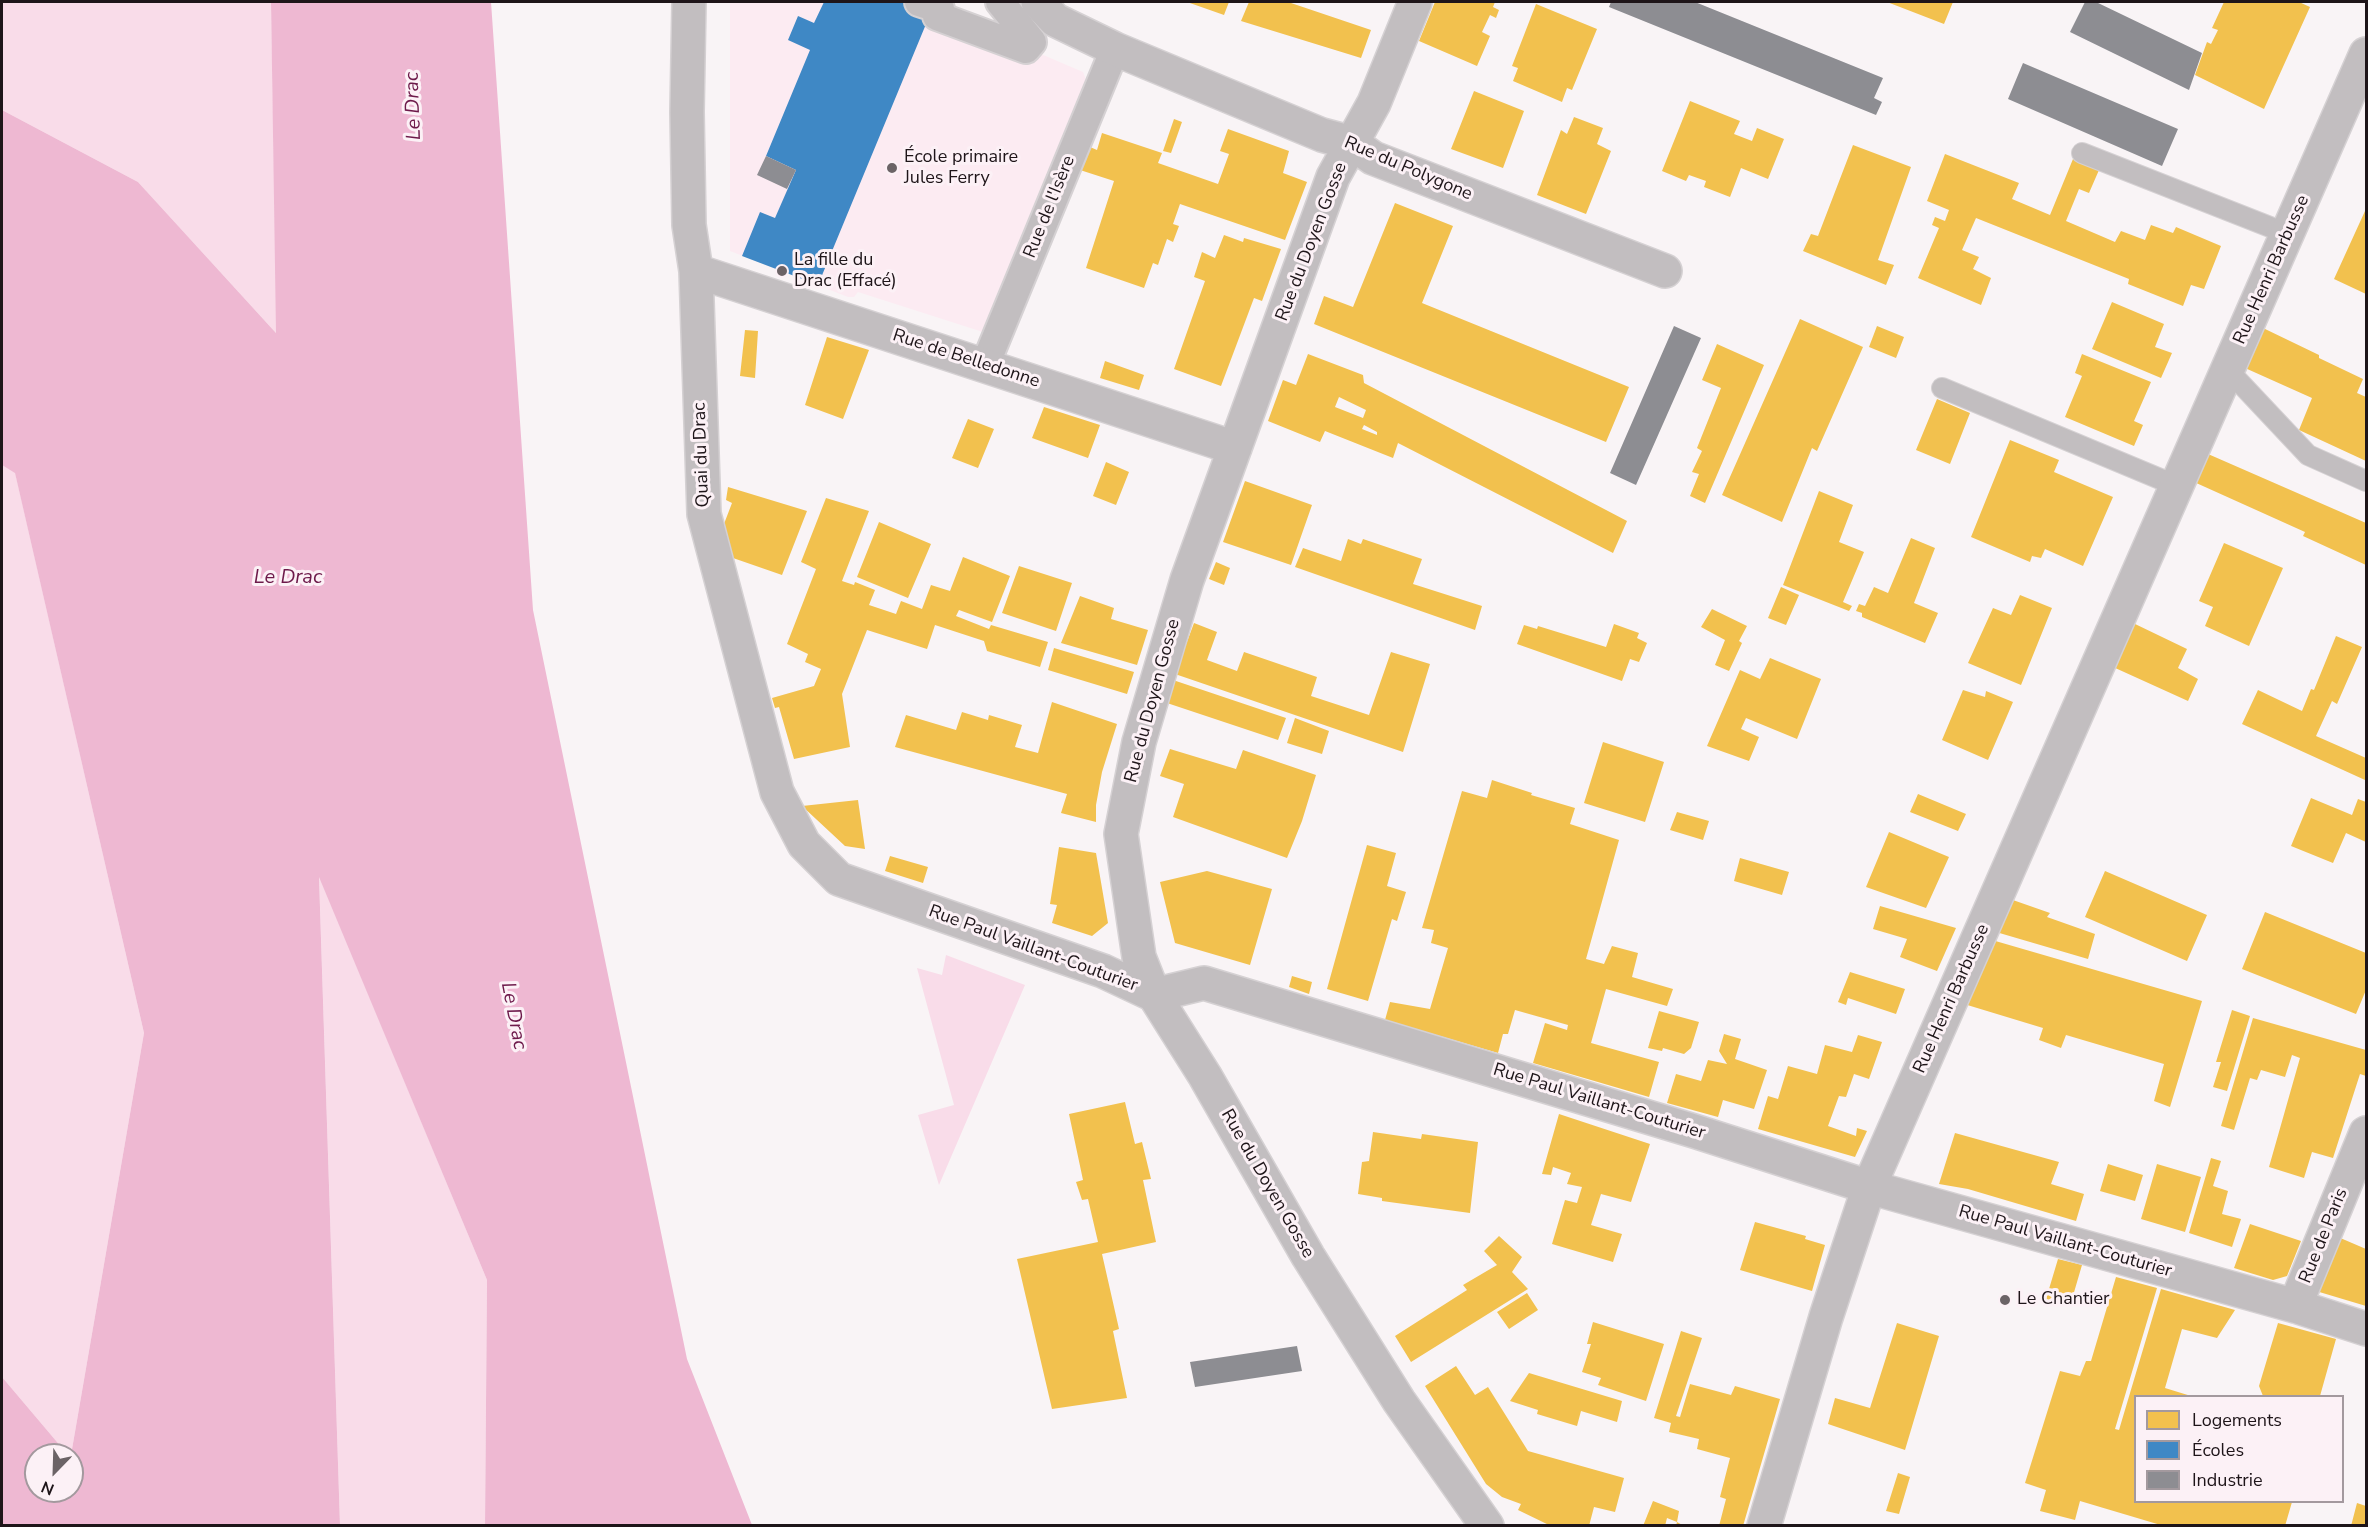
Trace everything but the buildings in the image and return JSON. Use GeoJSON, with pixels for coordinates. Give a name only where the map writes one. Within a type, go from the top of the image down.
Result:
{"type":"FeatureCollection","features":[{"type":"Feature","properties":{"kind":"street","name":"Quai du Drac"},"geometry":{"type":"LineString","coordinates":[[688,2],[689,225],[696,271],[704,514],[777,792],[804,844],[839,879]]}},
{"type":"Feature","properties":{"kind":"street"},"geometry":{"type":"LineString","coordinates":[[919,2],[940,9],[937,16],[1026,49],[1032,42],[1000,2]]}},
{"type":"Feature","properties":{"kind":"street","name":"Rue du Doyen Gosse"},"geometry":{"type":"LineString","coordinates":[[1415,2],[1374,104],[1333,177],[1187,580],[1142,731],[1121,834],[1139,957],[1154,995],[1205,1076],[1314,1266],[1400,1401],[1487,1526]]}},
{"type":"Feature","properties":{"kind":"street","name":"Rue du Polygone"},"geometry":{"type":"LineString","coordinates":[[1046,11],[1114,49],[1322,135],[1352,143],[1373,158],[1665,271]]}},
{"type":"Feature","properties":{"kind":"street","name":"Rue de l'Isère"},"geometry":{"type":"LineString","coordinates":[[985,365],[1114,49]]}},
{"type":"Feature","properties":{"kind":"street","name":"Rue Henri Barbusse"},"geometry":{"type":"LineString","coordinates":[[1764,1526],[1826,1317],[1869,1187],[2367,54]]}},
{"type":"Feature","properties":{"kind":"street","name":"Rue de Belledonne"},"geometry":{"type":"LineString","coordinates":[[696,271],[1235,448]]}},
{"type":"Feature","properties":{"kind":"street","name":"Rue Paul Vaillant-Couturier"},"geometry":{"type":"LineString","coordinates":[[839,879],[1103,971],[1154,995],[1204,982],[1694,1131],[1869,1187],[2295,1306],[2367,1329]]}},
{"type":"Feature","properties":{"kind":"street","name":"Rue de Paris"},"geometry":{"type":"LineString","coordinates":[[2295,1306],[2367,1132]]}},
{"type":"Feature","properties":{"kind":"lane"},"geometry":{"type":"LineString","coordinates":[[2082,153],[2288,234]]}},
{"type":"Feature","properties":{"kind":"lane"},"geometry":{"type":"LineString","coordinates":[[2228,370],[2308,455],[2366,481]]}},
{"type":"Feature","properties":{"kind":"lane"},"geometry":{"type":"LineString","coordinates":[[1942,388],[2177,486]]}},
{"type":"Feature","properties":{"kind":"shaded area"},"geometry":{"type":"Polygon","coordinates":[[[2,2],[271,2],[277,334],[138,182],[2,110],[2,2]]]}},
{"type":"Feature","properties":{"kind":"shaded area","name":"École primaire Jules Ferry"},"geometry":{"type":"Polygon","coordinates":[[[730,2],[919,2],[1083,72],[1088,85],[986,333],[858,292],[854,297],[848,297],[730,251],[730,2]]]}},
{"type":"Feature","properties":{"kind":"shaded area"},"geometry":{"type":"Polygon","coordinates":[[[2,465],[15,472],[144,1033],[73,1443],[58,1443],[2,1377],[2,465]]]}},
{"type":"Feature","properties":{"kind":"shaded area"},"geometry":{"type":"Polygon","coordinates":[[[319,875],[487,1280],[485,1525],[340,1525],[319,875]]]}},
{"type":"Feature","properties":{"kind":"shaded area"},"geometry":{"type":"Polygon","coordinates":[[[946,955],[1025,985],[939,1185],[918,1115],[954,1105],[917,968],[942,975],[946,955]]]}},
{"type":"Feature","properties":{"kind":"water","name":"Le Drac"},"geometry":{"type":"Polygon","coordinates":[[[271,2],[491,2],[533,610],[687,1359],[752,1525],[485,1525],[487,1280],[319,877],[340,1525],[2,1525],[2,1377],[58,1443],[24,1443],[24,1503],[84,1503],[84,1443],[73,1443],[144,1033],[15,473],[2,465],[2,110],[138,182],[276,333],[271,2]]]}},
{"type":"Feature","properties":{"kind":"place","name":"École primaire Jules Ferry"},"geometry":{"type":"Point","coordinates":[892,168]}},
{"type":"Feature","properties":{"kind":"place","name":"La fille du Drac (Effacé)"},"geometry":{"type":"Point","coordinates":[782,271]}},
{"type":"Feature","properties":{"kind":"place","name":"Le Chantier"},"geometry":{"type":"Point","coordinates":[2005,1300]}}]}
